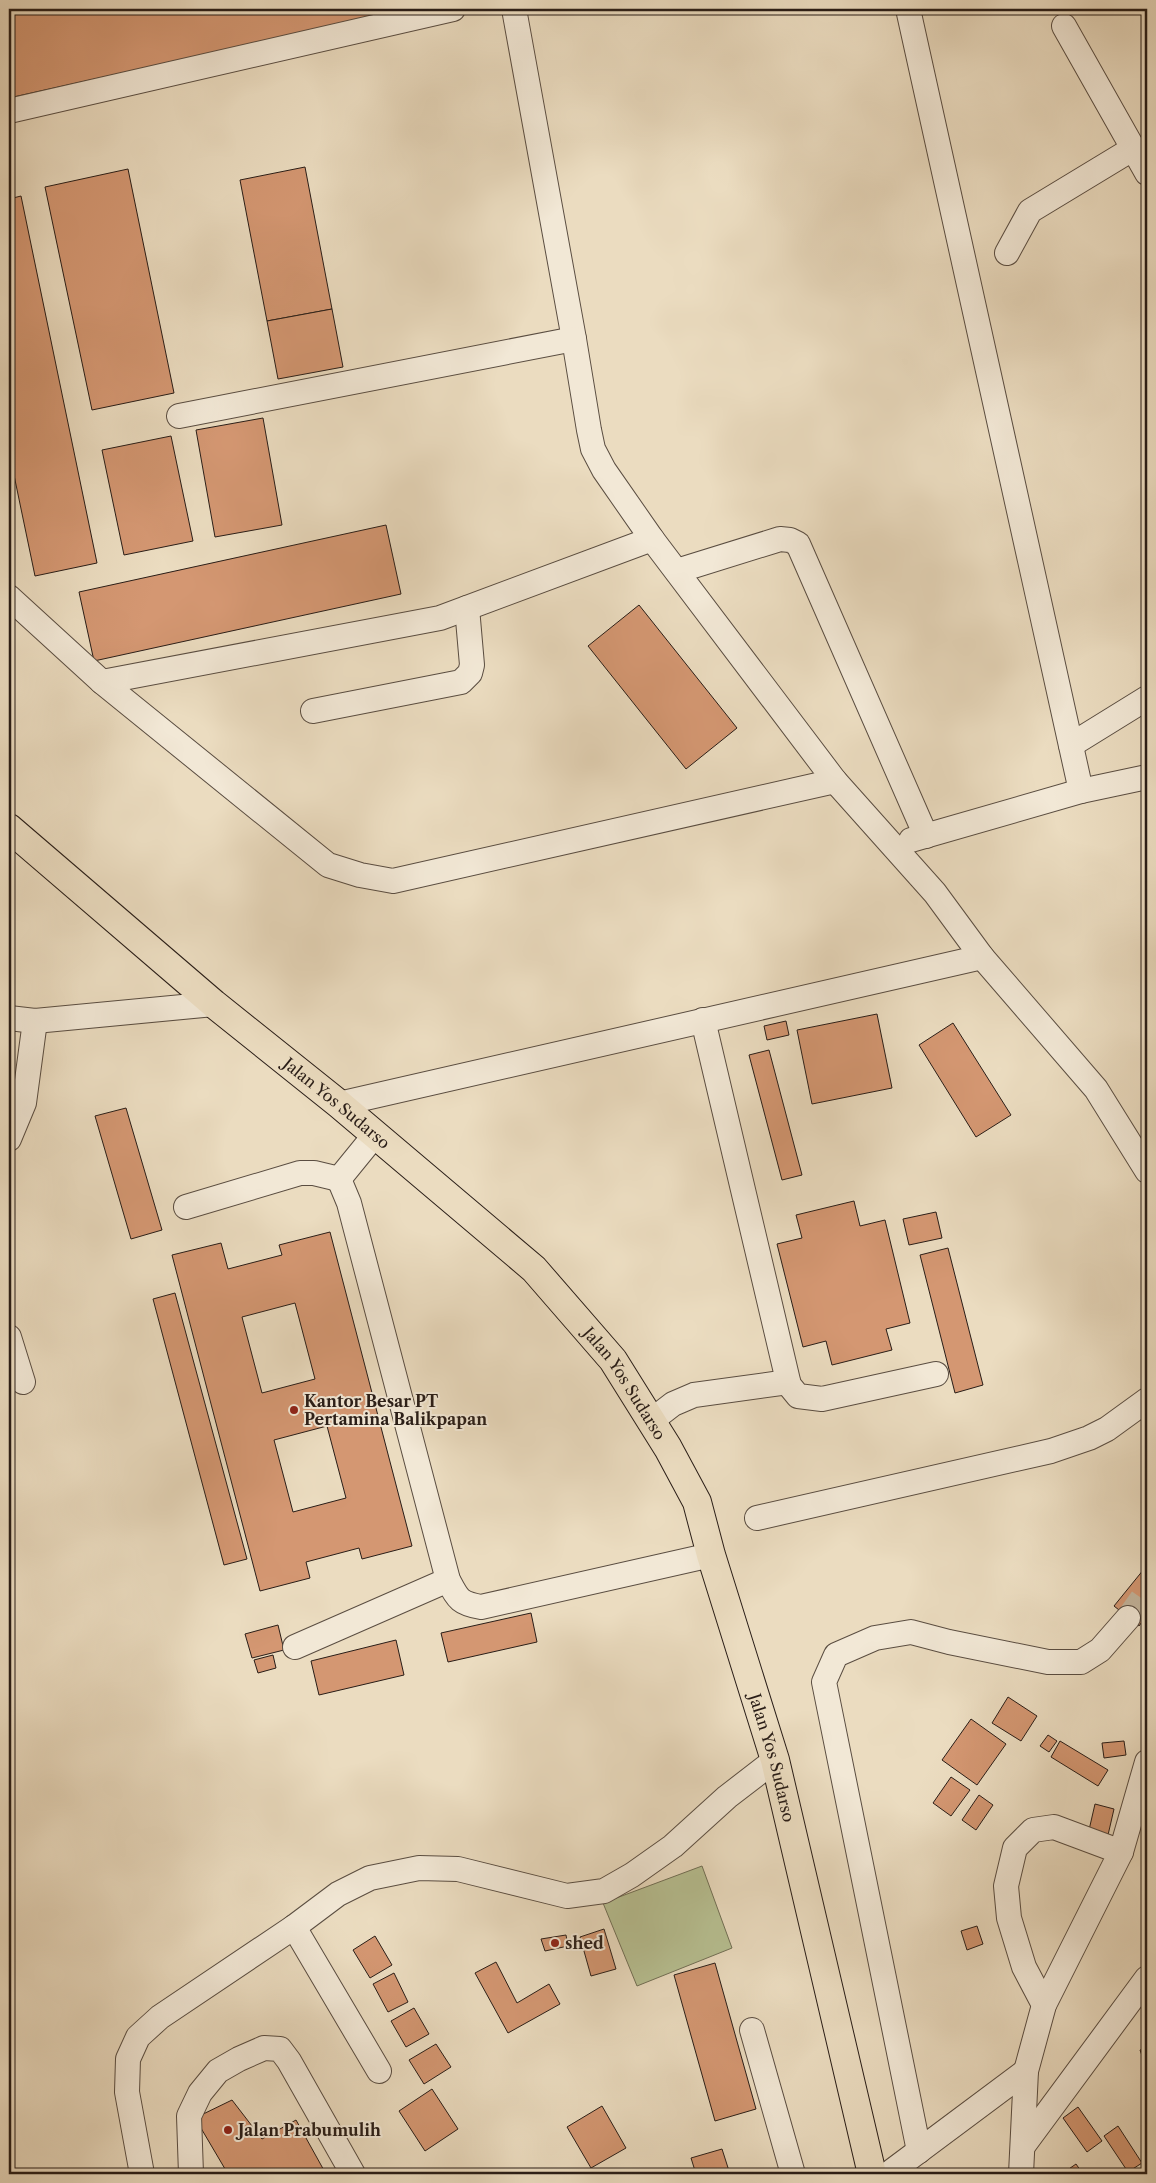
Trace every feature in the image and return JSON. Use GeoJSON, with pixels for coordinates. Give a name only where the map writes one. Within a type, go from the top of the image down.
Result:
{"type":"FeatureCollection","features":[{"type":"Feature","properties":{"kind":"main road","name":"Jalan Yos Sudarso"},"geometry":{"type":"LineString","coordinates":[[9,828],[214,1004],[338,1104],[534,1269],[613,1360],[668,1448],[697,1502],[711,1555],[775,1760],[872,2174]]}},
{"type":"Feature","properties":{"kind":"street"},"geometry":{"type":"LineString","coordinates":[[9,111],[453,9]]}},
{"type":"Feature","properties":{"kind":"street"},"geometry":{"type":"LineString","coordinates":[[514,9],[589,430],[594,449],[604,470],[652,539],[835,781],[935,893],[982,957],[1096,1089],[1147,1171]]}},
{"type":"Feature","properties":{"kind":"street"},"geometry":{"type":"LineString","coordinates":[[908,9],[1081,791]]}},
{"type":"Feature","properties":{"kind":"street"},"geometry":{"type":"LineString","coordinates":[[1064,26],[1147,173]]}},
{"type":"Feature","properties":{"kind":"street"},"geometry":{"type":"LineString","coordinates":[[1007,253],[1030,210],[1134,148]]}},
{"type":"Feature","properties":{"kind":"street"},"geometry":{"type":"LineString","coordinates":[[179,416],[574,339]]}},
{"type":"Feature","properties":{"kind":"street"},"geometry":{"type":"LineString","coordinates":[[102,682],[440,618],[652,539]]}},
{"type":"Feature","properties":{"kind":"street"},"geometry":{"type":"LineString","coordinates":[[677,571],[780,540],[790,540],[798,544],[926,836]]}},
{"type":"Feature","properties":{"kind":"street"},"geometry":{"type":"LineString","coordinates":[[9,597],[102,682],[328,864],[360,875],[393,880],[835,781]]}},
{"type":"Feature","properties":{"kind":"street"},"geometry":{"type":"LineString","coordinates":[[312,711],[461,682],[470,673],[472,665],[467,608]]}},
{"type":"Feature","properties":{"kind":"street"},"geometry":{"type":"LineString","coordinates":[[1071,745],[1147,698]]}},
{"type":"Feature","properties":{"kind":"street"},"geometry":{"type":"LineString","coordinates":[[892,844],[1081,791],[1147,777]]}},
{"type":"Feature","properties":{"kind":"street"},"geometry":{"type":"LineString","coordinates":[[338,1104],[982,957]]}},
{"type":"Feature","properties":{"kind":"street"},"geometry":{"type":"LineString","coordinates":[[9,1018],[35,1022],[214,1004]]}},
{"type":"Feature","properties":{"kind":"street"},"geometry":{"type":"LineString","coordinates":[[703,1020],[788,1382],[798,1396],[822,1399],[936,1374]]}},
{"type":"Feature","properties":{"kind":"street"},"geometry":{"type":"LineString","coordinates":[[9,1139],[24,1103],[35,1022]]}},
{"type":"Feature","properties":{"kind":"street"},"geometry":{"type":"LineString","coordinates":[[339,1179],[374,1136]]}},
{"type":"Feature","properties":{"kind":"street"},"geometry":{"type":"LineString","coordinates":[[186,1206],[300,1173],[314,1173],[339,1179]]}},
{"type":"Feature","properties":{"kind":"street"},"geometry":{"type":"LineString","coordinates":[[339,1179],[351,1213],[448,1580],[457,1598],[466,1604],[481,1607],[711,1555]]}},
{"type":"Feature","properties":{"kind":"street"},"geometry":{"type":"LineString","coordinates":[[11,1350],[23,1382]]}},
{"type":"Feature","properties":{"kind":"street"},"geometry":{"type":"LineString","coordinates":[[651,1421],[673,1404],[694,1395],[788,1382]]}},
{"type":"Feature","properties":{"kind":"street"},"geometry":{"type":"LineString","coordinates":[[757,1518],[1051,1451],[1089,1438],[1107,1429],[1147,1400]]}},
{"type":"Feature","properties":{"kind":"street"},"geometry":{"type":"LineString","coordinates":[[295,1647],[448,1580]]}},
{"type":"Feature","properties":{"kind":"street"},"geometry":{"type":"LineString","coordinates":[[919,2151],[824,1682],[836,1655],[875,1638],[911,1632],[949,1642],[1048,1662],[1081,1662],[1100,1650],[1128,1618]]}},
{"type":"Feature","properties":{"kind":"street"},"geometry":{"type":"LineString","coordinates":[[142,2174],[127,2092],[128,2059],[138,2037],[160,2017],[294,1927],[338,1894],[370,1878],[419,1868],[458,1869],[567,1896],[604,1891],[632,1875],[673,1846],[727,1798],[775,1760]]}},
{"type":"Feature","properties":{"kind":"street"},"geometry":{"type":"LineString","coordinates":[[1021,2174],[1026,2071],[1044,2005],[1121,1852],[1147,1762]]}},
{"type":"Feature","properties":{"kind":"street"},"geometry":{"type":"LineString","coordinates":[[1044,2005],[1024,1967],[1009,1918],[1006,1886],[1016,1848],[1033,1830],[1054,1826],[1121,1852]]}},
{"type":"Feature","properties":{"kind":"street"},"geometry":{"type":"LineString","coordinates":[[294,1927],[379,2071]]}},
{"type":"Feature","properties":{"kind":"street"},"geometry":{"type":"LineString","coordinates":[[1023,2146],[1147,1978]]}},
{"type":"Feature","properties":{"kind":"street"},"geometry":{"type":"LineString","coordinates":[[752,2030],[793,2174]]}},
{"type":"Feature","properties":{"kind":"street"},"geometry":{"type":"LineString","coordinates":[[191,2174],[189,2116],[200,2093],[218,2071],[264,2048],[280,2049],[289,2060],[353,2174]]}},
{"type":"Feature","properties":{"kind":"street"},"geometry":{"type":"LineString","coordinates":[[888,2174],[1026,2071]]}},
{"type":"Feature","properties":{"kind":"green space"},"geometry":{"type":"Polygon","coordinates":[[[702,1866],[732,1948],[637,1986],[603,1903],[702,1866]]]}},
{"type":"Feature","properties":{"kind":"building"},"geometry":{"type":"Polygon","coordinates":[[[9,9],[378,9],[379,16],[9,98],[9,9]]]}},
{"type":"Feature","properties":{"kind":"building"},"geometry":{"type":"Polygon","coordinates":[[[305,167],[332,309],[267,321],[240,180],[305,167]]]}},
{"type":"Feature","properties":{"kind":"building"},"geometry":{"type":"Polygon","coordinates":[[[128,169],[174,393],[92,410],[45,187],[128,169]]]}},
{"type":"Feature","properties":{"kind":"building"},"geometry":{"type":"Polygon","coordinates":[[[21,196],[97,563],[35,576],[9,451],[9,199],[21,196]]]}},
{"type":"Feature","properties":{"kind":"building"},"geometry":{"type":"Polygon","coordinates":[[[332,309],[343,367],[278,379],[267,321],[332,309]]]}},
{"type":"Feature","properties":{"kind":"building"},"geometry":{"type":"Polygon","coordinates":[[[263,418],[282,525],[215,537],[196,430],[263,418]]]}},
{"type":"Feature","properties":{"kind":"building"},"geometry":{"type":"Polygon","coordinates":[[[171,436],[193,541],[124,555],[102,450],[171,436]]]}},
{"type":"Feature","properties":{"kind":"building"},"geometry":{"type":"Polygon","coordinates":[[[386,525],[401,594],[94,661],[79,592],[386,525]]]}},
{"type":"Feature","properties":{"kind":"building"},"geometry":{"type":"Polygon","coordinates":[[[639,605],[737,728],[686,769],[588,646],[639,605]]]}},
{"type":"Feature","properties":{"kind":"building"},"geometry":{"type":"Polygon","coordinates":[[[877,1014],[892,1088],[812,1104],[797,1030],[877,1014]]]}},
{"type":"Feature","properties":{"kind":"building"},"geometry":{"type":"Polygon","coordinates":[[[786,1021],[789,1035],[767,1040],[764,1026],[786,1021]]]}},
{"type":"Feature","properties":{"kind":"building"},"geometry":{"type":"Polygon","coordinates":[[[953,1023],[1011,1115],[976,1137],[919,1045],[953,1023]]]}},
{"type":"Feature","properties":{"kind":"building"},"geometry":{"type":"Polygon","coordinates":[[[769,1050],[802,1175],[782,1180],[749,1055],[769,1050]]]}},
{"type":"Feature","properties":{"kind":"building"},"geometry":{"type":"Polygon","coordinates":[[[126,1108],[162,1230],[131,1239],[95,1116],[126,1108]]]}},
{"type":"Feature","properties":{"kind":"building"},"geometry":{"type":"Polygon","coordinates":[[[854,1201],[860,1226],[885,1220],[910,1323],[886,1329],[892,1350],[832,1365],[826,1341],[803,1347],[777,1244],[802,1238],[796,1215],[854,1201]]]}},
{"type":"Feature","properties":{"kind":"building"},"geometry":{"type":"Polygon","coordinates":[[[936,1212],[942,1238],[909,1245],[903,1219],[936,1212]]]}},
{"type":"Feature","properties":{"kind":"building","name":"Kantor Besar PT Pertamina Balikpapan"},"geometry":{"type":"Polygon","coordinates":[[[330,1232],[412,1546],[362,1559],[359,1548],[306,1562],[310,1578],[260,1591],[172,1255],[221,1243],[228,1269],[282,1255],[279,1245],[330,1232]],[[295,1303],[242,1317],[262,1393],[315,1379],[295,1303]],[[327,1426],[274,1440],[293,1512],[346,1498],[327,1426]]]}},
{"type":"Feature","properties":{"kind":"building"},"geometry":{"type":"Polygon","coordinates":[[[948,1248],[983,1385],[955,1393],[920,1255],[948,1248]]]}},
{"type":"Feature","properties":{"kind":"building"},"geometry":{"type":"Polygon","coordinates":[[[175,1293],[247,1559],[224,1565],[153,1299],[175,1293]]]}},
{"type":"Feature","properties":{"kind":"building"},"geometry":{"type":"Polygon","coordinates":[[[1144,1569],[1147,1571],[1147,1615],[1139,1626],[1114,1606],[1144,1569]]]}},
{"type":"Feature","properties":{"kind":"building"},"geometry":{"type":"Polygon","coordinates":[[[531,1613],[537,1642],[448,1662],[441,1633],[531,1613]]]}},
{"type":"Feature","properties":{"kind":"building"},"geometry":{"type":"Polygon","coordinates":[[[278,1625],[284,1650],[252,1658],[245,1634],[278,1625]]]}},
{"type":"Feature","properties":{"kind":"building"},"geometry":{"type":"Polygon","coordinates":[[[396,1640],[404,1675],[319,1695],[311,1661],[396,1640]]]}},
{"type":"Feature","properties":{"kind":"building"},"geometry":{"type":"Polygon","coordinates":[[[273,1655],[276,1668],[258,1673],[254,1660],[273,1655]]]}},
{"type":"Feature","properties":{"kind":"building"},"geometry":{"type":"Polygon","coordinates":[[[1008,1697],[1037,1716],[1021,1741],[992,1723],[1008,1697]]]}},
{"type":"Feature","properties":{"kind":"building"},"geometry":{"type":"Polygon","coordinates":[[[971,1719],[1006,1744],[977,1785],[942,1760],[971,1719]]]}},
{"type":"Feature","properties":{"kind":"building"},"geometry":{"type":"Polygon","coordinates":[[[1048,1735],[1057,1741],[1049,1752],[1040,1746],[1048,1735]]]}},
{"type":"Feature","properties":{"kind":"building"},"geometry":{"type":"Polygon","coordinates":[[[1060,1741],[1108,1770],[1098,1786],[1051,1757],[1060,1741]]]}},
{"type":"Feature","properties":{"kind":"building"},"geometry":{"type":"Polygon","coordinates":[[[1124,1741],[1126,1755],[1104,1758],[1102,1743],[1124,1741]]]}},
{"type":"Feature","properties":{"kind":"building"},"geometry":{"type":"Polygon","coordinates":[[[951,1777],[970,1790],[951,1816],[933,1803],[951,1777]]]}},
{"type":"Feature","properties":{"kind":"building"},"geometry":{"type":"Polygon","coordinates":[[[979,1795],[993,1805],[976,1830],[962,1820],[979,1795]]]}},
{"type":"Feature","properties":{"kind":"building"},"geometry":{"type":"Polygon","coordinates":[[[1095,1804],[1114,1809],[1108,1835],[1089,1830],[1095,1804]]]}},
{"type":"Feature","properties":{"kind":"building"},"geometry":{"type":"Polygon","coordinates":[[[977,1926],[983,1944],[967,1950],[961,1931],[977,1926]]]}},
{"type":"Feature","properties":{"kind":"building"},"geometry":{"type":"Polygon","coordinates":[[[604,1929],[616,1969],[591,1976],[580,1937],[604,1929]]]}},
{"type":"Feature","properties":{"kind":"building","name":"shed"},"geometry":{"type":"Polygon","coordinates":[[[566,1935],[568,1946],[545,1951],[541,1939],[566,1935]]]}},
{"type":"Feature","properties":{"kind":"building"},"geometry":{"type":"Polygon","coordinates":[[[375,1936],[392,1965],[370,1978],[353,1950],[375,1936]]]}},
{"type":"Feature","properties":{"kind":"building"},"geometry":{"type":"Polygon","coordinates":[[[496,1962],[517,2003],[549,1984],[560,2004],[508,2033],[475,1973],[496,1962]]]}},
{"type":"Feature","properties":{"kind":"building"},"geometry":{"type":"Polygon","coordinates":[[[715,1963],[756,2109],[715,2121],[674,1975],[715,1963]]]}},
{"type":"Feature","properties":{"kind":"building"},"geometry":{"type":"Polygon","coordinates":[[[394,1973],[408,2002],[388,2012],[373,1984],[394,1973]]]}},
{"type":"Feature","properties":{"kind":"building"},"geometry":{"type":"Polygon","coordinates":[[[414,2008],[429,2034],[406,2047],[391,2021],[414,2008]]]}},
{"type":"Feature","properties":{"kind":"building"},"geometry":{"type":"Polygon","coordinates":[[[436,2044],[451,2067],[424,2084],[409,2060],[436,2044]]]}},
{"type":"Feature","properties":{"kind":"building"},"geometry":{"type":"Polygon","coordinates":[[[1147,2048],[1147,2070],[1140,2050],[1147,2048]]]}},
{"type":"Feature","properties":{"kind":"building"},"geometry":{"type":"Polygon","coordinates":[[[432,2089],[458,2129],[425,2151],[399,2111],[432,2089]]]}},
{"type":"Feature","properties":{"kind":"building","name":"Jalan Prabumulih"},"geometry":{"type":"Polygon","coordinates":[[[232,2100],[262,2139],[296,2120],[326,2174],[228,2174],[195,2118],[232,2100]]]}},
{"type":"Feature","properties":{"kind":"building"},"geometry":{"type":"Polygon","coordinates":[[[602,2106],[626,2148],[591,2168],[567,2127],[602,2106]]]}},
{"type":"Feature","properties":{"kind":"building"},"geometry":{"type":"Polygon","coordinates":[[[1078,2107],[1102,2141],[1087,2152],[1063,2118],[1078,2107]]]}},
{"type":"Feature","properties":{"kind":"building"},"geometry":{"type":"Polygon","coordinates":[[[1118,2126],[1142,2163],[1128,2172],[1104,2136],[1118,2126]]]}},
{"type":"Feature","properties":{"kind":"building"},"geometry":{"type":"Polygon","coordinates":[[[722,2149],[730,2174],[696,2174],[691,2158],[722,2149]]]}},
{"type":"Feature","properties":{"kind":"building"},"geometry":{"type":"Polygon","coordinates":[[[1076,2164],[1083,2174],[1063,2173],[1076,2164]]]}},
{"type":"Feature","properties":{"kind":"building"},"geometry":{"type":"Polygon","coordinates":[[[772,2169],[774,2174],[755,2174],[772,2169]]]}},
{"type":"Feature","properties":{"kind":"tunnel"},"geometry":{"type":"LineString","coordinates":[[1128,1618],[1147,1591]]}},
{"type":"Feature","properties":{"kind":"place","name":"Kantor Besar PT Pertamina Balikpapan"},"geometry":{"type":"Point","coordinates":[294,1410]}},
{"type":"Feature","properties":{"kind":"place","name":"shed"},"geometry":{"type":"Point","coordinates":[555,1943]}},
{"type":"Feature","properties":{"kind":"place","name":"Jalan Prabumulih"},"geometry":{"type":"Point","coordinates":[228,2130]}}]}
